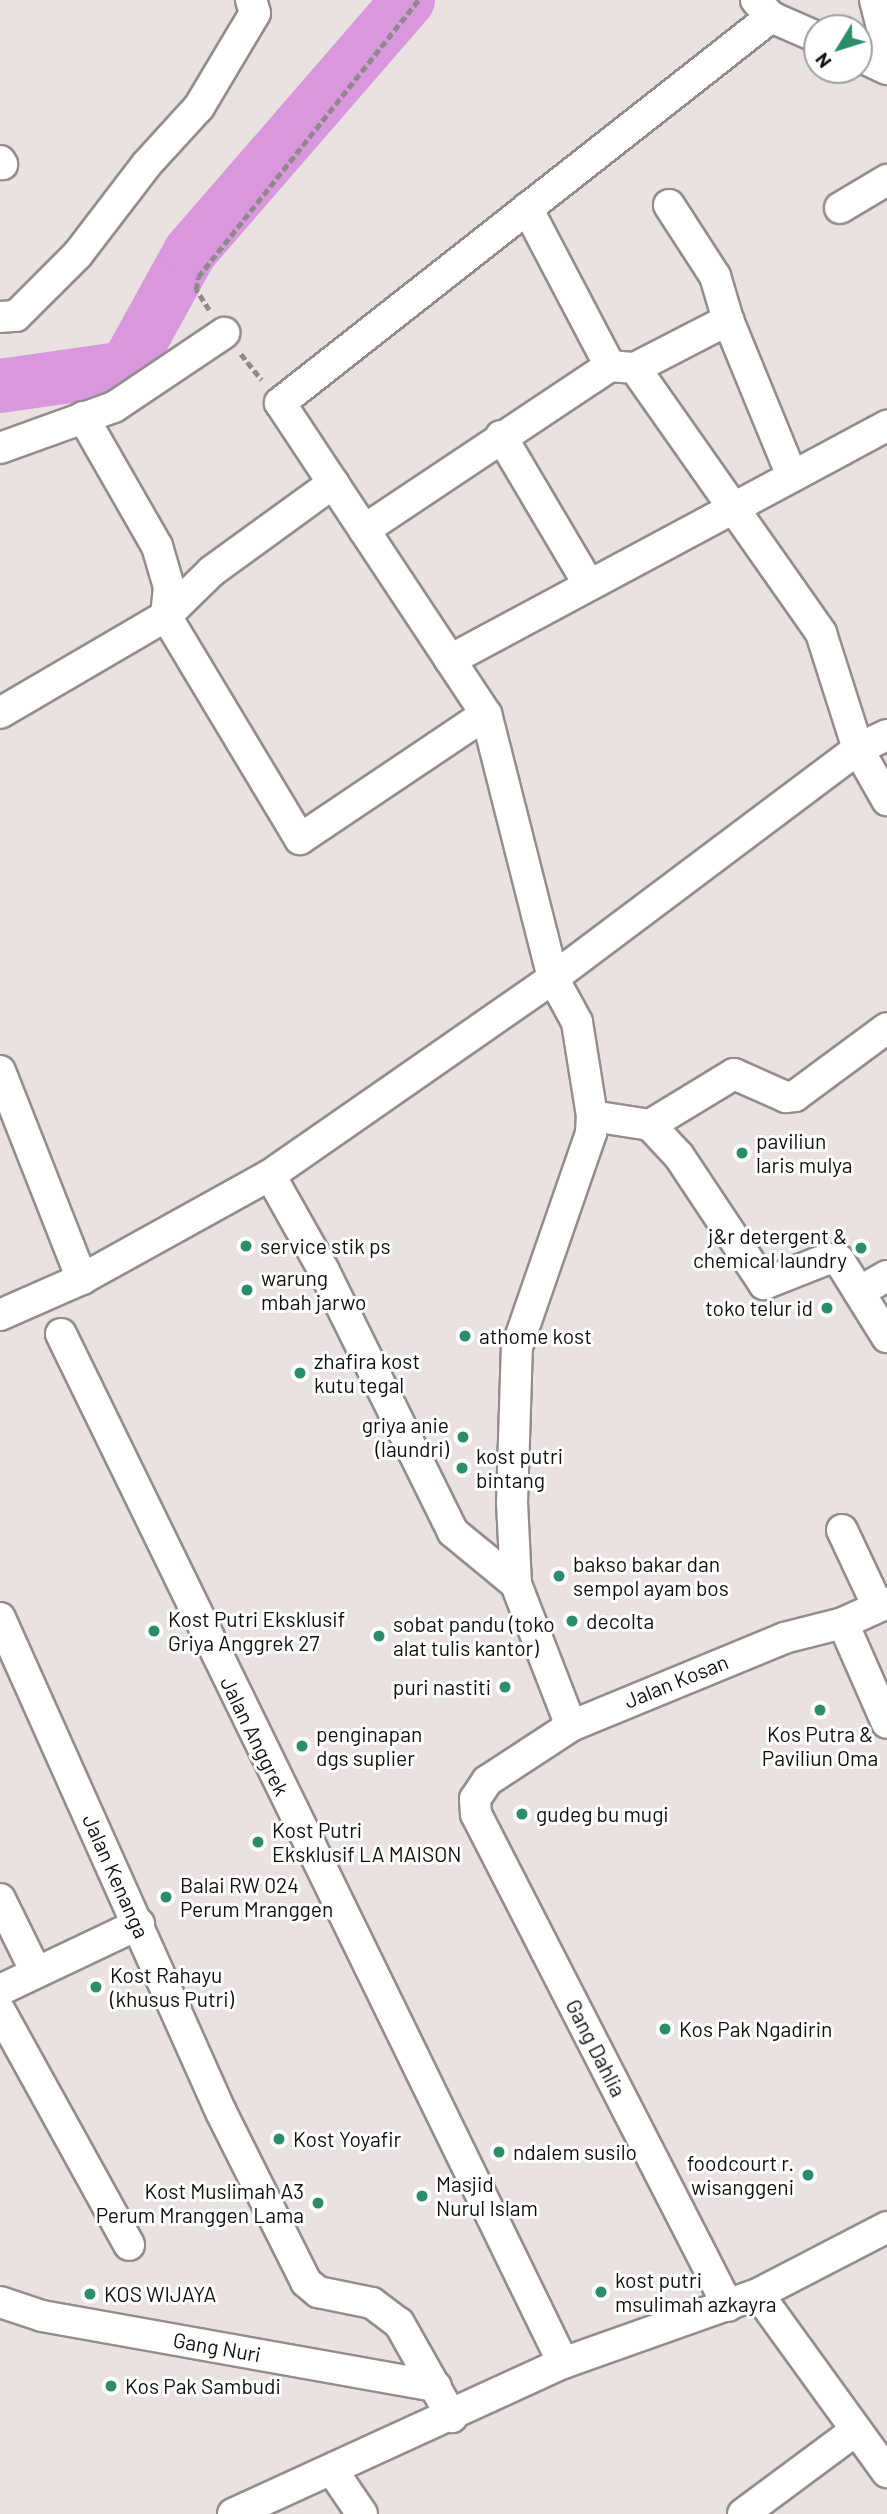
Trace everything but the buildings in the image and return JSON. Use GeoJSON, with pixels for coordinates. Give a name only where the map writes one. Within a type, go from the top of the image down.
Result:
{"type":"FeatureCollection","features":[{"type":"Feature","properties":{"kind":"street"},"geometry":{"type":"LineString","coordinates":[[0,317],[16,316],[78,254],[146,164],[199,107],[255,13],[251,0]]}},
{"type":"Feature","properties":{"kind":"street"},"geometry":{"type":"LineString","coordinates":[[876,0],[887,47]]}},
{"type":"Feature","properties":{"kind":"street"},"geometry":{"type":"LineString","coordinates":[[571,1726],[516,1584],[512,1503],[517,1347],[563,1224],[592,1116],[577,1022],[553,978],[486,714],[280,403],[527,208],[763,8],[803,29]]}},
{"type":"Feature","properties":{"kind":"street"},"geometry":{"type":"LineString","coordinates":[[840,208],[887,180]]}},
{"type":"Feature","properties":{"kind":"street"},"geometry":{"type":"LineString","coordinates":[[669,205],[715,276],[728,320],[792,476]]}},
{"type":"Feature","properties":{"kind":"street"},"geometry":{"type":"LineString","coordinates":[[527,208],[622,367],[735,505],[821,633],[858,749],[887,800]]}},
{"type":"Feature","properties":{"kind":"street"},"geometry":{"type":"LineString","coordinates":[[364,530],[500,436],[622,367],[728,320]]}},
{"type":"Feature","properties":{"kind":"street"},"geometry":{"type":"LineString","coordinates":[[0,448],[128,400],[224,333]]}},
{"type":"Feature","properties":{"kind":"street"},"geometry":{"type":"LineString","coordinates":[[83,417],[157,546],[169,587],[166,616],[297,838],[486,714]]}},
{"type":"Feature","properties":{"kind":"street"},"geometry":{"type":"LineString","coordinates":[[450,660],[735,505],[887,426]]}},
{"type":"Feature","properties":{"kind":"street"},"geometry":{"type":"LineString","coordinates":[[500,436],[589,585]]}},
{"type":"Feature","properties":{"kind":"street"},"geometry":{"type":"LineString","coordinates":[[0,713],[166,616],[212,571],[332,483]]}},
{"type":"Feature","properties":{"kind":"street"},"geometry":{"type":"LineString","coordinates":[[0,1315],[82,1279],[271,1175],[553,978],[858,749],[887,735]]}},
{"type":"Feature","properties":{"kind":"street"},"geometry":{"type":"LineString","coordinates":[[650,1125],[734,1074],[786,1097],[795,1096],[887,1028]]}},
{"type":"Feature","properties":{"kind":"street"},"geometry":{"type":"LineString","coordinates":[[0,1071],[82,1279]]}},
{"type":"Feature","properties":{"kind":"street"},"geometry":{"type":"LineString","coordinates":[[592,1116],[650,1125],[679,1156],[764,1284],[827,1259],[845,1266],[887,1337]]}},
{"type":"Feature","properties":{"kind":"street"},"geometry":{"type":"LineString","coordinates":[[271,1175],[324,1271],[447,1522],[473,1552],[516,1584]]}},
{"type":"Feature","properties":{"kind":"street"},"geometry":{"type":"LineString","coordinates":[[859,1292],[887,1276]]}},
{"type":"Feature","properties":{"kind":"street","name":"Jalan Anggrek"},"geometry":{"type":"LineString","coordinates":[[61,1334],[563,2363]]}},
{"type":"Feature","properties":{"kind":"street"},"geometry":{"type":"LineString","coordinates":[[842,1530],[883,1605]]}},
{"type":"Feature","properties":{"kind":"street","name":"Jalan Kosan"},"geometry":{"type":"LineString","coordinates":[[479,1789],[571,1726],[784,1638],[843,1623],[883,1605]]}},
{"type":"Feature","properties":{"kind":"street"},"geometry":{"type":"LineString","coordinates":[[843,1623],[887,1723]]}},
{"type":"Feature","properties":{"kind":"street","name":"Jalan Kenanga"},"geometry":{"type":"LineString","coordinates":[[4,1636],[139,1924],[221,2112],[306,2281],[318,2292],[372,2303],[400,2323],[452,2417]]}},
{"type":"Feature","properties":{"kind":"street","name":"Gang Dahlia"},"geometry":{"type":"LineString","coordinates":[[479,1789],[476,1814],[728,2306]]}},
{"type":"Feature","properties":{"kind":"street"},"geometry":{"type":"LineString","coordinates":[[0,1899],[35,1970]]}},
{"type":"Feature","properties":{"kind":"street"},"geometry":{"type":"LineString","coordinates":[[0,1990],[35,1970],[139,1924]]}},
{"type":"Feature","properties":{"kind":"street"},"geometry":{"type":"LineString","coordinates":[[0,2011],[129,2245]]}},
{"type":"Feature","properties":{"kind":"street"},"geometry":{"type":"LineString","coordinates":[[233,2514],[452,2417],[563,2363],[758,2294],[887,2227]]}},
{"type":"Feature","properties":{"kind":"street"},"geometry":{"type":"LineString","coordinates":[[758,2294],[887,2472]]}},
{"type":"Feature","properties":{"kind":"street","name":"Gang Nuri"},"geometry":{"type":"LineString","coordinates":[[0,2302],[42,2316],[436,2386]]}},
{"type":"Feature","properties":{"kind":"street"},"geometry":{"type":"LineString","coordinates":[[743,2514],[856,2430]]}},
{"type":"Feature","properties":{"kind":"street"},"geometry":{"type":"LineString","coordinates":[[332,2470],[362,2514]]}},
{"type":"Feature","properties":{"kind":"path"},"geometry":{"type":"LineString","coordinates":[[280,403],[224,333],[196,290],[198,277],[418,0]]}},
{"type":"Feature","properties":{"kind":"waterway"},"geometry":{"type":"LineString","coordinates":[[0,386],[126,368],[190,252],[408,0]]}},
{"type":"Feature","properties":{"kind":"place","name":"paviliun laris mulya"},"geometry":{"type":"Point","coordinates":[742,1153]}},
{"type":"Feature","properties":{"kind":"place","name":"service stik ps"},"geometry":{"type":"Point","coordinates":[246,1246]}},
{"type":"Feature","properties":{"kind":"place","name":"j&r detergent & chemical laundry"},"geometry":{"type":"Point","coordinates":[861,1248]}},
{"type":"Feature","properties":{"kind":"place","name":"warung mbah jarwo"},"geometry":{"type":"Point","coordinates":[247,1290]}},
{"type":"Feature","properties":{"kind":"place","name":"toko telur id"},"geometry":{"type":"Point","coordinates":[827,1308]}},
{"type":"Feature","properties":{"kind":"place","name":"athome kost"},"geometry":{"type":"Point","coordinates":[465,1336]}},
{"type":"Feature","properties":{"kind":"place","name":"zhafira kost kutu tegal"},"geometry":{"type":"Point","coordinates":[300,1373]}},
{"type":"Feature","properties":{"kind":"place","name":"griya anie (laundri)"},"geometry":{"type":"Point","coordinates":[463,1437]}},
{"type":"Feature","properties":{"kind":"place","name":"kost putri bintang"},"geometry":{"type":"Point","coordinates":[462,1468]}},
{"type":"Feature","properties":{"kind":"place","name":"bakso bakar dan sempol ayam bos"},"geometry":{"type":"Point","coordinates":[559,1576]}},
{"type":"Feature","properties":{"kind":"place","name":"decolta"},"geometry":{"type":"Point","coordinates":[572,1621]}},
{"type":"Feature","properties":{"kind":"place","name":"Kost Putri Eksklusif Griya Anggrek 27"},"geometry":{"type":"Point","coordinates":[154,1631]}},
{"type":"Feature","properties":{"kind":"place","name":"sobat pandu (toko alat tulis kantor)"},"geometry":{"type":"Point","coordinates":[379,1636]}},
{"type":"Feature","properties":{"kind":"place","name":"puri nastiti"},"geometry":{"type":"Point","coordinates":[505,1687]}},
{"type":"Feature","properties":{"kind":"place","name":"Kos Putra & Paviliun Oma"},"geometry":{"type":"Point","coordinates":[820,1710]}},
{"type":"Feature","properties":{"kind":"place","name":"penginapan dgs suplier"},"geometry":{"type":"Point","coordinates":[302,1746]}},
{"type":"Feature","properties":{"kind":"place","name":"gudeg bu mugi"},"geometry":{"type":"Point","coordinates":[522,1814]}},
{"type":"Feature","properties":{"kind":"place","name":"Kost Putri Eksklusif LA MAISON"},"geometry":{"type":"Point","coordinates":[258,1842]}},
{"type":"Feature","properties":{"kind":"place","name":"Balai RW 024 Perum Mranggen"},"geometry":{"type":"Point","coordinates":[166,1897]}},
{"type":"Feature","properties":{"kind":"place","name":"Kost Rahayu (khusus Putri)"},"geometry":{"type":"Point","coordinates":[96,1987]}},
{"type":"Feature","properties":{"kind":"place","name":"Kos Pak Ngadirin"},"geometry":{"type":"Point","coordinates":[665,2029]}},
{"type":"Feature","properties":{"kind":"place","name":"Kost Yoyafir"},"geometry":{"type":"Point","coordinates":[279,2139]}},
{"type":"Feature","properties":{"kind":"place","name":"ndalem susilo"},"geometry":{"type":"Point","coordinates":[499,2152]}},
{"type":"Feature","properties":{"kind":"place","name":"foodcourt r. wisanggeni"},"geometry":{"type":"Point","coordinates":[808,2175]}},
{"type":"Feature","properties":{"kind":"place","name":"Masjid Nurul Islam"},"geometry":{"type":"Point","coordinates":[422,2196]}},
{"type":"Feature","properties":{"kind":"place","name":"Kost Muslimah A3 Perum Mranggen Lama"},"geometry":{"type":"Point","coordinates":[318,2203]}},
{"type":"Feature","properties":{"kind":"place","name":"kost putri msulimah azkayra"},"geometry":{"type":"Point","coordinates":[601,2292]}},
{"type":"Feature","properties":{"kind":"place","name":"KOS WIJAYA"},"geometry":{"type":"Point","coordinates":[90,2294]}},
{"type":"Feature","properties":{"kind":"place","name":"Kos Pak Sambudi"},"geometry":{"type":"Point","coordinates":[111,2386]}}]}
